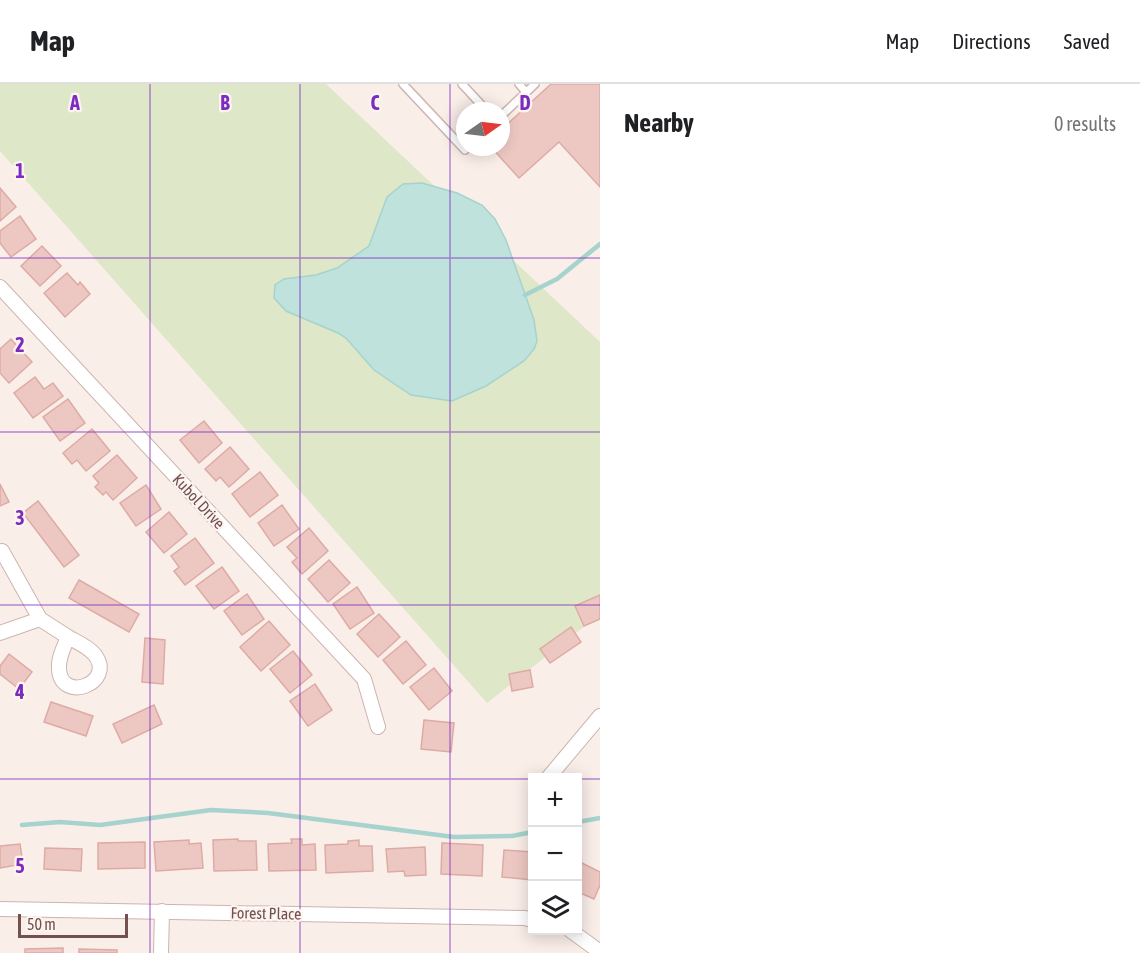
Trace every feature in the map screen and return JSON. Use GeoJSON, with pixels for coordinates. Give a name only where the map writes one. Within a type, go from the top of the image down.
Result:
{"type":"FeatureCollection","features":[{"type":"Feature","properties":{"kind":"street","name":"Kubol Drive"},"geometry":{"type":"LineString","coordinates":[[0,286],[364,679],[378,727]]}},
{"type":"Feature","properties":{"kind":"street"},"geometry":{"type":"LineString","coordinates":[[2,551],[40,619],[68,637]]}},
{"type":"Feature","properties":{"kind":"street"},"geometry":{"type":"LineString","coordinates":[[0,633],[40,619]]}},
{"type":"Feature","properties":{"kind":"street"},"geometry":{"type":"LineString","coordinates":[[551,773],[600,716]]}},
{"type":"Feature","properties":{"kind":"street","name":"Forest Place"},"geometry":{"type":"LineString","coordinates":[[0,909],[528,919]]}},
{"type":"Feature","properties":{"kind":"street"},"geometry":{"type":"LineString","coordinates":[[161,953],[162,911]]}},
{"type":"Feature","properties":{"kind":"street"},"geometry":{"type":"LineString","coordinates":[[577,935],[600,952]]}},
{"type":"Feature","properties":{"kind":"lane"},"geometry":{"type":"LineString","coordinates":[[403,84],[456,140]]}},
{"type":"Feature","properties":{"kind":"lane"},"geometry":{"type":"LineString","coordinates":[[462,84],[479,102]]}},
{"type":"Feature","properties":{"kind":"lane"},"geometry":{"type":"LineString","coordinates":[[519,84],[526,92]]}},
{"type":"Feature","properties":{"kind":"lane"},"geometry":{"type":"LineString","coordinates":[[510,107],[535,84]]}},
{"type":"Feature","properties":{"kind":"green space"},"geometry":{"type":"Polygon","coordinates":[[[0,84],[326,84],[600,342],[600,614],[487,703],[0,151],[0,84]]]}},
{"type":"Feature","properties":{"kind":"water"},"geometry":{"type":"Polygon","coordinates":[[[422,183],[457,193],[482,205],[495,219],[506,240],[534,320],[537,341],[534,349],[524,361],[486,386],[452,401],[411,395],[374,370],[346,338],[286,311],[274,298],[275,285],[284,279],[316,275],[337,268],[369,246],[387,197],[403,184],[422,183]]]}},
{"type":"Feature","properties":{"kind":"building"},"geometry":{"type":"Polygon","coordinates":[[[551,84],[600,84],[600,187],[559,142],[519,178],[499,156],[510,156],[510,122],[551,84]]]}},
{"type":"Feature","properties":{"kind":"building"},"geometry":{"type":"Polygon","coordinates":[[[0,188],[16,207],[0,221],[0,188]]]}},
{"type":"Feature","properties":{"kind":"building"},"geometry":{"type":"Polygon","coordinates":[[[20,216],[36,239],[11,257],[0,243],[0,231],[20,216]]]}},
{"type":"Feature","properties":{"kind":"building"},"geometry":{"type":"Polygon","coordinates":[[[42,246],[61,266],[40,286],[21,266],[42,246]]]}},
{"type":"Feature","properties":{"kind":"building"},"geometry":{"type":"Polygon","coordinates":[[[67,273],[78,285],[80,282],[90,294],[65,317],[44,293],[67,273]]]}},
{"type":"Feature","properties":{"kind":"building"},"geometry":{"type":"Polygon","coordinates":[[[11,339],[32,362],[9,383],[0,373],[0,349],[11,339]]]}},
{"type":"Feature","properties":{"kind":"building"},"geometry":{"type":"Polygon","coordinates":[[[35,377],[44,389],[53,383],[63,396],[33,418],[14,393],[35,377]]]}},
{"type":"Feature","properties":{"kind":"building"},"geometry":{"type":"Polygon","coordinates":[[[68,399],[85,423],[60,441],[43,417],[68,399]]]}},
{"type":"Feature","properties":{"kind":"building"},"geometry":{"type":"Polygon","coordinates":[[[204,421],[222,443],[199,463],[180,440],[204,421]]]}},
{"type":"Feature","properties":{"kind":"building"},"geometry":{"type":"Polygon","coordinates":[[[92,429],[110,451],[86,471],[77,460],[72,464],[63,453],[92,429]]]}},
{"type":"Feature","properties":{"kind":"building"},"geometry":{"type":"Polygon","coordinates":[[[230,447],[249,469],[229,487],[220,477],[216,481],[205,469],[230,447]]]}},
{"type":"Feature","properties":{"kind":"building"},"geometry":{"type":"Polygon","coordinates":[[[117,455],[137,478],[113,500],[106,492],[103,495],[95,487],[99,483],[93,476],[117,455]]]}},
{"type":"Feature","properties":{"kind":"building"},"geometry":{"type":"Polygon","coordinates":[[[260,472],[278,495],[250,517],[232,494],[260,472]]]}},
{"type":"Feature","properties":{"kind":"building"},"geometry":{"type":"Polygon","coordinates":[[[0,484],[9,502],[0,506],[0,484]]]}},
{"type":"Feature","properties":{"kind":"building"},"geometry":{"type":"Polygon","coordinates":[[[146,485],[161,509],[136,526],[120,503],[146,485]]]}},
{"type":"Feature","properties":{"kind":"building"},"geometry":{"type":"Polygon","coordinates":[[[38,501],[79,555],[64,567],[23,513],[38,501]]]}},
{"type":"Feature","properties":{"kind":"building"},"geometry":{"type":"Polygon","coordinates":[[[282,505],[299,529],[274,546],[258,523],[282,505]]]}},
{"type":"Feature","properties":{"kind":"building"},"geometry":{"type":"Polygon","coordinates":[[[169,512],[187,534],[164,553],[146,532],[169,512]]]}},
{"type":"Feature","properties":{"kind":"building"},"geometry":{"type":"Polygon","coordinates":[[[309,528],[328,551],[302,574],[292,562],[297,558],[287,547],[309,528]]]}},
{"type":"Feature","properties":{"kind":"building"},"geometry":{"type":"Polygon","coordinates":[[[195,538],[214,563],[185,585],[174,571],[179,567],[171,556],[195,538]]]}},
{"type":"Feature","properties":{"kind":"building"},"geometry":{"type":"Polygon","coordinates":[[[329,560],[350,583],[328,602],[308,579],[329,560]]]}},
{"type":"Feature","properties":{"kind":"building"},"geometry":{"type":"Polygon","coordinates":[[[222,567],[239,591],[214,609],[196,586],[222,567]]]}},
{"type":"Feature","properties":{"kind":"building"},"geometry":{"type":"Polygon","coordinates":[[[79,580],[139,614],[129,632],[69,598],[79,580]]]}},
{"type":"Feature","properties":{"kind":"building"},"geometry":{"type":"Polygon","coordinates":[[[357,587],[374,613],[350,629],[333,604],[357,587]]]}},
{"type":"Feature","properties":{"kind":"building"},"geometry":{"type":"Polygon","coordinates":[[[247,594],[264,619],[242,635],[224,611],[247,594]]]}},
{"type":"Feature","properties":{"kind":"building"},"geometry":{"type":"Polygon","coordinates":[[[600,595],[600,619],[584,626],[575,606],[600,595]]]}},
{"type":"Feature","properties":{"kind":"building"},"geometry":{"type":"Polygon","coordinates":[[[379,614],[400,637],[378,657],[357,634],[379,614]]]}},
{"type":"Feature","properties":{"kind":"building"},"geometry":{"type":"Polygon","coordinates":[[[269,621],[290,645],[261,671],[240,647],[269,621]]]}},
{"type":"Feature","properties":{"kind":"building"},"geometry":{"type":"Polygon","coordinates":[[[571,627],[581,642],[550,663],[540,649],[571,627]]]}},
{"type":"Feature","properties":{"kind":"building"},"geometry":{"type":"Polygon","coordinates":[[[145,638],[165,640],[163,684],[142,682],[145,638]]]}},
{"type":"Feature","properties":{"kind":"building"},"geometry":{"type":"Polygon","coordinates":[[[406,641],[426,665],[403,684],[383,660],[406,641]]]}},
{"type":"Feature","properties":{"kind":"building"},"geometry":{"type":"Polygon","coordinates":[[[293,651],[312,675],[290,693],[270,669],[293,651]]]}},
{"type":"Feature","properties":{"kind":"building"},"geometry":{"type":"Polygon","coordinates":[[[9,654],[32,672],[19,689],[0,674],[0,666],[9,654]]]}},
{"type":"Feature","properties":{"kind":"building"},"geometry":{"type":"Polygon","coordinates":[[[434,668],[452,691],[429,710],[410,687],[434,668]]]}},
{"type":"Feature","properties":{"kind":"building"},"geometry":{"type":"Polygon","coordinates":[[[530,670],[533,687],[512,691],[509,674],[530,670]]]}},
{"type":"Feature","properties":{"kind":"building"},"geometry":{"type":"Polygon","coordinates":[[[315,684],[332,710],[308,726],[290,701],[315,684]]]}},
{"type":"Feature","properties":{"kind":"building"},"geometry":{"type":"Polygon","coordinates":[[[51,702],[93,716],[86,736],[44,722],[51,702]]]}},
{"type":"Feature","properties":{"kind":"building"},"geometry":{"type":"Polygon","coordinates":[[[154,705],[162,724],[122,743],[113,724],[154,705]]]}},
{"type":"Feature","properties":{"kind":"building"},"geometry":{"type":"Polygon","coordinates":[[[424,720],[454,723],[451,752],[421,749],[424,720]]]}},
{"type":"Feature","properties":{"kind":"building"},"geometry":{"type":"Polygon","coordinates":[[[238,839],[238,841],[256,841],[257,870],[214,871],[213,840],[238,839]]]}},
{"type":"Feature","properties":{"kind":"building"},"geometry":{"type":"Polygon","coordinates":[[[291,839],[302,839],[302,845],[315,844],[316,870],[269,871],[268,844],[292,843],[291,839]]]}},
{"type":"Feature","properties":{"kind":"building"},"geometry":{"type":"Polygon","coordinates":[[[189,840],[189,844],[201,843],[203,868],[156,871],[154,842],[189,840]]]}},
{"type":"Feature","properties":{"kind":"building"},"geometry":{"type":"Polygon","coordinates":[[[359,840],[359,846],[372,846],[373,871],[326,873],[325,845],[348,844],[348,841],[359,840]]]}},
{"type":"Feature","properties":{"kind":"building"},"geometry":{"type":"Polygon","coordinates":[[[145,842],[145,868],[98,869],[98,843],[145,842]]]}},
{"type":"Feature","properties":{"kind":"building"},"geometry":{"type":"Polygon","coordinates":[[[442,843],[483,845],[482,876],[441,874],[442,843]]]}},
{"type":"Feature","properties":{"kind":"building"},"geometry":{"type":"Polygon","coordinates":[[[20,844],[23,864],[0,868],[0,846],[20,844]]]}},
{"type":"Feature","properties":{"kind":"building"},"geometry":{"type":"Polygon","coordinates":[[[425,847],[426,875],[405,876],[404,871],[388,872],[386,849],[425,847]]]}},
{"type":"Feature","properties":{"kind":"building"},"geometry":{"type":"Polygon","coordinates":[[[45,848],[82,849],[81,871],[44,869],[45,848]]]}},
{"type":"Feature","properties":{"kind":"building"},"geometry":{"type":"Polygon","coordinates":[[[504,850],[528,852],[528,880],[502,877],[504,850]]]}},
{"type":"Feature","properties":{"kind":"building"},"geometry":{"type":"Polygon","coordinates":[[[582,863],[600,872],[600,885],[594,899],[582,894],[582,863]]]}},
{"type":"Feature","properties":{"kind":"building"},"geometry":{"type":"Polygon","coordinates":[[[63,948],[63,953],[25,953],[25,949],[63,948]]]}},
{"type":"Feature","properties":{"kind":"building"},"geometry":{"type":"Polygon","coordinates":[[[79,949],[117,950],[117,953],[79,953],[79,949]]]}},
{"type":"Feature","properties":{"kind":"waterway"},"geometry":{"type":"LineString","coordinates":[[525,295],[557,279],[600,244]]}},
{"type":"Feature","properties":{"kind":"waterway"},"geometry":{"type":"LineString","coordinates":[[22,825],[60,822],[100,825],[211,810],[268,813],[454,837],[512,836],[528,833]]}},
{"type":"Feature","properties":{"kind":"waterway"},"geometry":{"type":"LineString","coordinates":[[582,821],[600,818]]}}]}
